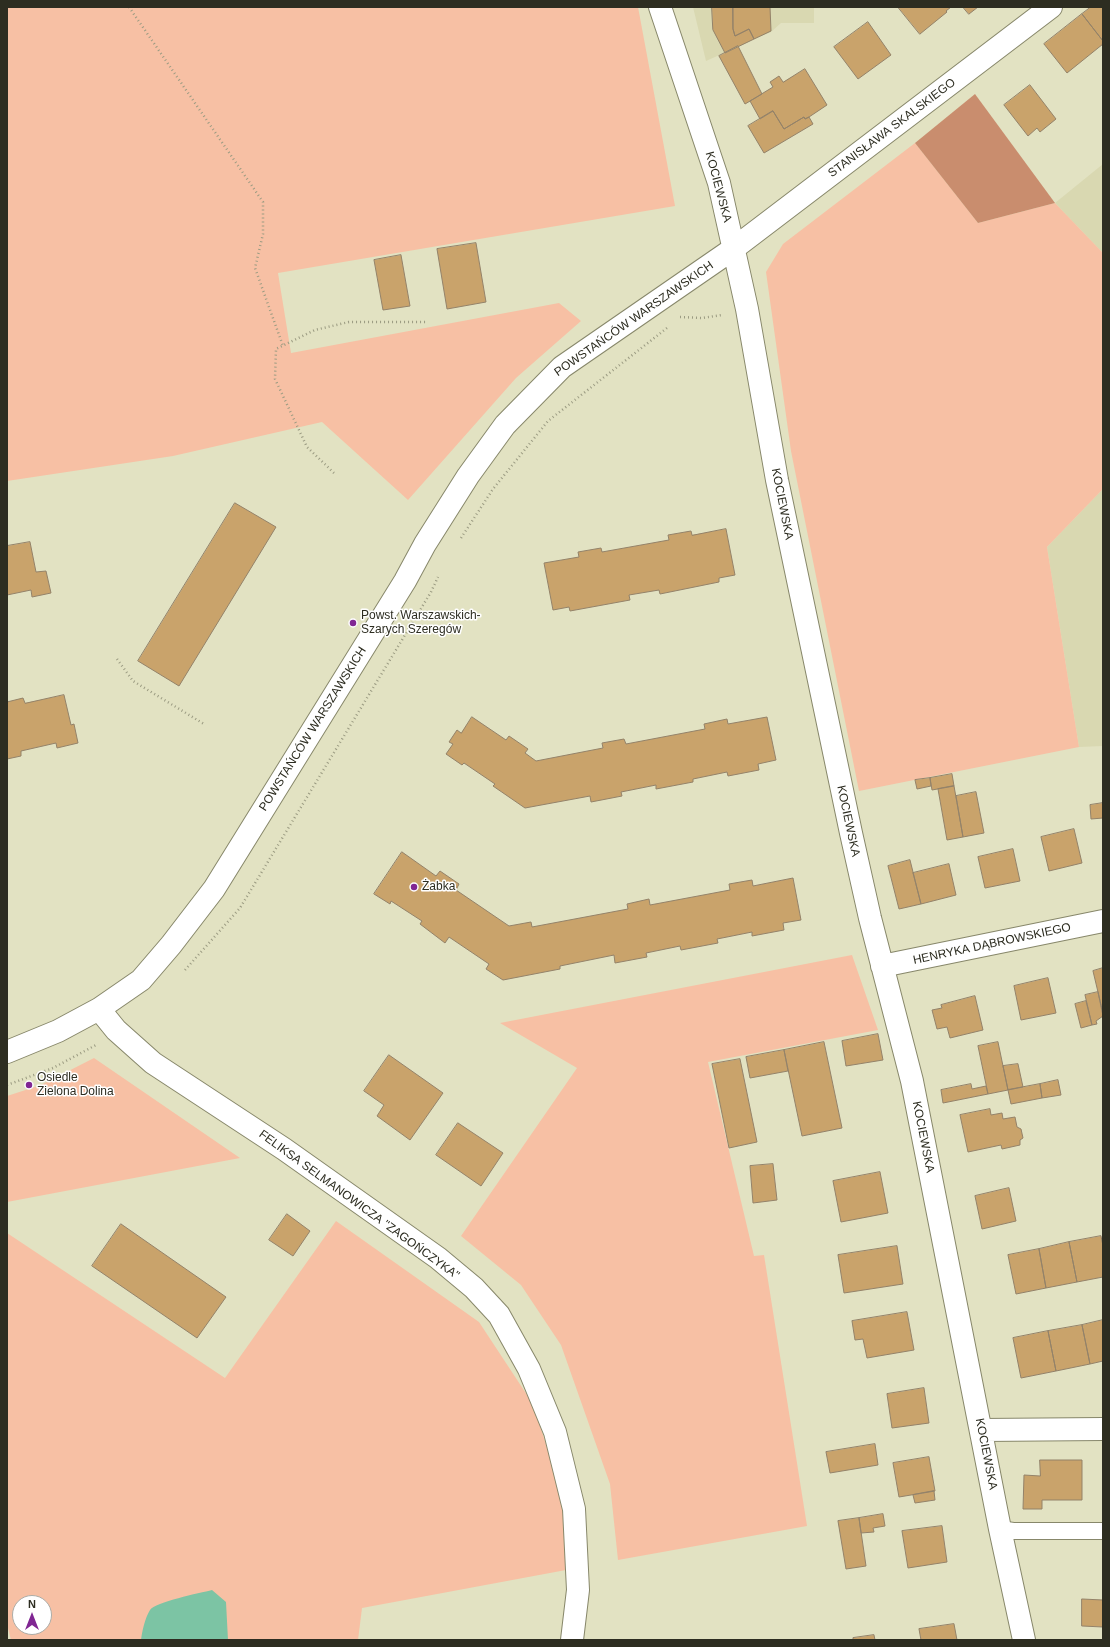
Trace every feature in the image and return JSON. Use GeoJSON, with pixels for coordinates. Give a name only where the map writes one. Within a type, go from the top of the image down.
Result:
{"type":"FeatureCollection","features":[{"type":"Feature","properties":{"kind":"street","name":"KOCIEWSKA"},"geometry":{"type":"LineString","coordinates":[[660,7],[720,183],[747,309],[777,480],[851,833],[882,966],[912,1081],[982,1430],[1000,1529],[1024,1640]]}},
{"type":"Feature","properties":{"kind":"street","name":"STANISŁAWA SKALSKIEGO"},"geometry":{"type":"LineString","coordinates":[[733,248],[1051,7]]}},
{"type":"Feature","properties":{"kind":"street","name":"POWSTAŃCÓW WARSZAWSKICH"},"geometry":{"type":"LineString","coordinates":[[7,1052],[58,1031],[99,1009],[140,980],[171,945],[214,889],[405,581],[468,476],[505,425],[562,367],[733,248]]}},
{"type":"Feature","properties":{"kind":"street","name":"HENRYKA DĄBROWSKIEGO"},"geometry":{"type":"LineString","coordinates":[[882,966],[1103,921]]}},
{"type":"Feature","properties":{"kind":"street","name":"FELIKSA SELMANOWICZA \"ZAGOŃCZYKA\""},"geometry":{"type":"LineString","coordinates":[[99,1009],[116,1030],[153,1063],[284,1149],[425,1249],[474,1288],[499,1316],[529,1369],[554,1432],[574,1509],[578,1590],[572,1640]]}},
{"type":"Feature","properties":{"kind":"street"},"geometry":{"type":"LineString","coordinates":[[982,1430],[1103,1429]]}},
{"type":"Feature","properties":{"kind":"lane"},"geometry":{"type":"LineString","coordinates":[[1000,1529],[1013,1531],[1103,1531]]}},
{"type":"Feature","properties":{"kind":"path"},"geometry":{"type":"LineString","coordinates":[[129,7],[263,202],[263,234],[255,268],[283,346]]}},
{"type":"Feature","properties":{"kind":"path"},"geometry":{"type":"LineString","coordinates":[[675,321],[681,317],[702,318],[747,309]]}},
{"type":"Feature","properties":{"kind":"path"},"geometry":{"type":"LineString","coordinates":[[334,473],[307,447],[275,379],[276,349],[314,330],[349,322],[428,322]]}},
{"type":"Feature","properties":{"kind":"path"},"geometry":{"type":"LineString","coordinates":[[460,540],[493,488],[548,421],[669,326]]}},
{"type":"Feature","properties":{"kind":"path"},"geometry":{"type":"LineString","coordinates":[[117,659],[132,681],[204,724]]}},
{"type":"Feature","properties":{"kind":"path"},"geometry":{"type":"LineString","coordinates":[[7,1085],[53,1068],[98,1044]]}},
{"type":"Feature","properties":{"kind":"shaded area"},"geometry":{"type":"Polygon","coordinates":[[[7,7],[638,7],[675,206],[278,273],[291,353],[559,303],[581,321],[516,378],[408,500],[322,422],[173,456],[7,481],[7,7]]]}},
{"type":"Feature","properties":{"kind":"shaded area"},"geometry":{"type":"Polygon","coordinates":[[[693,7],[814,7],[814,23],[781,23],[771,32],[706,61],[693,7]]]}},
{"type":"Feature","properties":{"kind":"shaded area"},"geometry":{"type":"Polygon","coordinates":[[[975,94],[1055,203],[978,223],[915,143],[975,94]]]}},
{"type":"Feature","properties":{"kind":"shaded area"},"geometry":{"type":"Polygon","coordinates":[[[915,143],[978,223],[1055,203],[1103,253],[1103,489],[1047,547],[1079,747],[859,791],[791,451],[766,272],[783,244],[915,143]]]}},
{"type":"Feature","properties":{"kind":"shaded area"},"geometry":{"type":"Polygon","coordinates":[[[1103,164],[1103,253],[1055,203],[1103,164]]]}},
{"type":"Feature","properties":{"kind":"shaded area"},"geometry":{"type":"Polygon","coordinates":[[[1103,489],[1103,746],[1079,747],[1047,547],[1103,489]]]}},
{"type":"Feature","properties":{"kind":"shaded area"},"geometry":{"type":"Polygon","coordinates":[[[852,955],[878,1030],[708,1062],[754,1256],[764,1255],[807,1526],[618,1560],[610,1484],[561,1345],[521,1285],[461,1236],[577,1068],[500,1023],[852,955]]]}},
{"type":"Feature","properties":{"kind":"shaded area"},"geometry":{"type":"Polygon","coordinates":[[[94,1058],[240,1158],[7,1202],[7,1096],[41,1085],[94,1058]]]}},
{"type":"Feature","properties":{"kind":"shaded area"},"geometry":{"type":"Polygon","coordinates":[[[336,1221],[479,1322],[533,1404],[562,1494],[566,1570],[362,1608],[358,1640],[11,1640],[7,1624],[7,1233],[225,1378],[336,1221]]]}},
{"type":"Feature","properties":{"kind":"shaded area"},"geometry":{"type":"Polygon","coordinates":[[[212,1590],[226,1602],[228,1640],[141,1640],[147,1617],[150,1610],[154,1607],[169,1601],[212,1590]]]}},
{"type":"Feature","properties":{"kind":"building"},"geometry":{"type":"Polygon","coordinates":[[[712,7],[733,7],[733,29],[735,36],[749,29],[754,39],[725,53],[713,30],[712,7]]]}},
{"type":"Feature","properties":{"kind":"building"},"geometry":{"type":"Polygon","coordinates":[[[733,7],[770,7],[771,31],[754,39],[749,29],[735,36],[733,29],[733,7]]]}},
{"type":"Feature","properties":{"kind":"building"},"geometry":{"type":"Polygon","coordinates":[[[898,7],[951,7],[920,34],[898,7]]]}},
{"type":"Feature","properties":{"kind":"building"},"geometry":{"type":"Polygon","coordinates":[[[963,7],[978,7],[969,14],[963,7]]]}},
{"type":"Feature","properties":{"kind":"building"},"geometry":{"type":"Polygon","coordinates":[[[1091,7],[1103,7],[1103,41],[1082,14],[1091,7]]]}},
{"type":"Feature","properties":{"kind":"building"},"geometry":{"type":"Polygon","coordinates":[[[1082,14],[1103,41],[1103,44],[1067,73],[1044,44],[1082,14]]]}},
{"type":"Feature","properties":{"kind":"building"},"geometry":{"type":"Polygon","coordinates":[[[868,22],[891,55],[858,79],[834,47],[868,22]]]}},
{"type":"Feature","properties":{"kind":"building"},"geometry":{"type":"Polygon","coordinates":[[[738,46],[762,94],[745,104],[719,56],[738,46]]]}},
{"type":"Feature","properties":{"kind":"building"},"geometry":{"type":"Polygon","coordinates":[[[805,69],[827,105],[809,117],[805,119],[804,117],[784,129],[773,111],[760,119],[750,101],[773,87],[770,82],[779,76],[783,82],[805,69]]]}},
{"type":"Feature","properties":{"kind":"building"},"geometry":{"type":"Polygon","coordinates":[[[1030,85],[1056,119],[1040,132],[1037,128],[1028,136],[1004,105],[1030,85]]]}},
{"type":"Feature","properties":{"kind":"building"},"geometry":{"type":"Polygon","coordinates":[[[773,111],[784,129],[804,117],[805,119],[809,117],[813,124],[764,153],[748,126],[773,111]]]}},
{"type":"Feature","properties":{"kind":"building"},"geometry":{"type":"Polygon","coordinates":[[[476,243],[486,302],[447,309],[437,249],[476,243]]]}},
{"type":"Feature","properties":{"kind":"building"},"geometry":{"type":"Polygon","coordinates":[[[401,255],[410,306],[383,310],[374,260],[401,255]]]}},
{"type":"Feature","properties":{"kind":"building"},"geometry":{"type":"Polygon","coordinates":[[[235,503],[276,527],[179,686],[138,661],[235,503]]]}},
{"type":"Feature","properties":{"kind":"building"},"geometry":{"type":"Polygon","coordinates":[[[726,529],[735,575],[719,578],[719,582],[660,594],[659,590],[629,595],[630,600],[570,611],[569,607],[553,610],[544,563],[579,557],[578,552],[601,548],[602,552],[669,540],[668,535],[691,531],[692,535],[726,529]]]}},
{"type":"Feature","properties":{"kind":"building"},"geometry":{"type":"Polygon","coordinates":[[[30,542],[36,572],[46,571],[51,593],[32,597],[31,590],[7,595],[7,546],[30,542]]]}},
{"type":"Feature","properties":{"kind":"building"},"geometry":{"type":"Polygon","coordinates":[[[64,695],[71,725],[74,724],[78,743],[57,748],[56,743],[21,751],[21,756],[7,759],[7,702],[23,698],[25,703],[64,695]]]}},
{"type":"Feature","properties":{"kind":"building"},"geometry":{"type":"Polygon","coordinates":[[[472,717],[506,740],[509,736],[528,749],[525,753],[536,761],[603,748],[602,743],[624,739],[626,744],[705,729],[704,724],[727,719],[728,724],[767,717],[776,760],[758,764],[759,770],[728,776],[727,772],[693,779],[693,782],[656,789],[656,785],[621,792],[622,796],[591,802],[590,796],[525,808],[493,786],[495,784],[464,763],[462,765],[446,754],[453,744],[449,742],[457,730],[461,733],[472,717]]]}},
{"type":"Feature","properties":{"kind":"building"},"geometry":{"type":"Polygon","coordinates":[[[952,774],[954,786],[932,790],[930,778],[952,774]]]}},
{"type":"Feature","properties":{"kind":"building"},"geometry":{"type":"Polygon","coordinates":[[[930,778],[931,786],[917,789],[915,780],[930,778]]]}},
{"type":"Feature","properties":{"kind":"building"},"geometry":{"type":"Polygon","coordinates":[[[954,786],[963,837],[947,840],[938,789],[954,786]]]}},
{"type":"Feature","properties":{"kind":"building"},"geometry":{"type":"Polygon","coordinates":[[[976,792],[984,833],[963,837],[956,796],[976,792]]]}},
{"type":"Feature","properties":{"kind":"building"},"geometry":{"type":"Polygon","coordinates":[[[1103,803],[1103,818],[1091,819],[1090,805],[1103,803]]]}},
{"type":"Feature","properties":{"kind":"building"},"geometry":{"type":"Polygon","coordinates":[[[1074,829],[1082,863],[1049,871],[1041,837],[1074,829]]]}},
{"type":"Feature","properties":{"kind":"building"},"geometry":{"type":"Polygon","coordinates":[[[1013,849],[1020,881],[985,888],[978,857],[1013,849]]]}},
{"type":"Feature","properties":{"kind":"building"},"geometry":{"type":"Polygon","coordinates":[[[402,852],[436,876],[440,871],[459,884],[456,890],[509,926],[531,922],[532,927],[628,909],[627,904],[649,899],[650,905],[730,890],[729,884],[752,880],[753,886],[793,878],[801,920],[783,923],[784,930],[752,936],[752,932],[717,939],[718,943],[681,950],[680,946],[646,953],[647,957],[615,963],[614,955],[560,966],[560,969],[503,980],[486,969],[489,964],[449,937],[445,943],[420,924],[422,921],[391,901],[390,904],[374,894],[402,852]]]}},
{"type":"Feature","properties":{"kind":"building"},"geometry":{"type":"Polygon","coordinates":[[[910,860],[921,904],[899,909],[888,866],[910,860]]]}},
{"type":"Feature","properties":{"kind":"building"},"geometry":{"type":"Polygon","coordinates":[[[949,864],[956,895],[921,904],[913,873],[949,864]]]}},
{"type":"Feature","properties":{"kind":"building"},"geometry":{"type":"Polygon","coordinates":[[[1103,968],[1103,1009],[1102,1009],[1093,971],[1103,968]]]}},
{"type":"Feature","properties":{"kind":"building"},"geometry":{"type":"Polygon","coordinates":[[[1048,978],[1056,1013],[1021,1020],[1014,986],[1048,978]]]}},
{"type":"Feature","properties":{"kind":"building"},"geometry":{"type":"Polygon","coordinates":[[[1098,992],[1103,1016],[1096,1021],[1097,1024],[1092,1025],[1085,995],[1098,992]]]}},
{"type":"Feature","properties":{"kind":"building"},"geometry":{"type":"Polygon","coordinates":[[[975,996],[983,1030],[950,1038],[947,1027],[937,1029],[932,1010],[942,1008],[941,1005],[975,996]]]}},
{"type":"Feature","properties":{"kind":"building"},"geometry":{"type":"Polygon","coordinates":[[[1086,1001],[1092,1025],[1081,1028],[1075,1004],[1086,1001]]]}},
{"type":"Feature","properties":{"kind":"building"},"geometry":{"type":"Polygon","coordinates":[[[878,1034],[883,1060],[846,1066],[842,1041],[878,1034]]]}},
{"type":"Feature","properties":{"kind":"building"},"geometry":{"type":"Polygon","coordinates":[[[824,1042],[842,1128],[802,1136],[784,1050],[824,1042]]]}},
{"type":"Feature","properties":{"kind":"building"},"geometry":{"type":"Polygon","coordinates":[[[998,1042],[1008,1090],[988,1094],[978,1046],[998,1042]]]}},
{"type":"Feature","properties":{"kind":"building"},"geometry":{"type":"Polygon","coordinates":[[[784,1050],[788,1071],[750,1078],[746,1057],[784,1050]]]}},
{"type":"Feature","properties":{"kind":"building"},"geometry":{"type":"Polygon","coordinates":[[[389,1055],[443,1093],[410,1140],[377,1116],[384,1105],[364,1091],[389,1055]]]}},
{"type":"Feature","properties":{"kind":"building"},"geometry":{"type":"Polygon","coordinates":[[[740,1059],[757,1142],[729,1148],[712,1064],[740,1059]]]}},
{"type":"Feature","properties":{"kind":"building"},"geometry":{"type":"Polygon","coordinates":[[[1018,1064],[1023,1087],[1008,1090],[1003,1066],[1018,1064]]]}},
{"type":"Feature","properties":{"kind":"building"},"geometry":{"type":"Polygon","coordinates":[[[1058,1080],[1061,1095],[1042,1098],[1040,1084],[1058,1080]]]}},
{"type":"Feature","properties":{"kind":"building"},"geometry":{"type":"Polygon","coordinates":[[[971,1084],[972,1089],[986,1086],[988,1094],[943,1103],[941,1090],[971,1084]]]}},
{"type":"Feature","properties":{"kind":"building"},"geometry":{"type":"Polygon","coordinates":[[[1040,1084],[1042,1098],[1011,1104],[1008,1090],[1040,1084]]]}},
{"type":"Feature","properties":{"kind":"building"},"geometry":{"type":"Polygon","coordinates":[[[990,1109],[991,1115],[1002,1113],[1003,1119],[1015,1117],[1017,1127],[1021,1129],[1023,1138],[1020,1140],[1020,1145],[1002,1149],[1001,1145],[968,1152],[960,1115],[990,1109]]]}},
{"type":"Feature","properties":{"kind":"building"},"geometry":{"type":"Polygon","coordinates":[[[458,1123],[503,1153],[481,1186],[436,1155],[458,1123]]]}},
{"type":"Feature","properties":{"kind":"building"},"geometry":{"type":"Polygon","coordinates":[[[773,1164],[777,1200],[753,1203],[750,1166],[773,1164]]]}},
{"type":"Feature","properties":{"kind":"building"},"geometry":{"type":"Polygon","coordinates":[[[880,1172],[888,1213],[841,1222],[833,1181],[880,1172]]]}},
{"type":"Feature","properties":{"kind":"building"},"geometry":{"type":"Polygon","coordinates":[[[1009,1188],[1016,1221],[982,1229],[975,1196],[1009,1188]]]}},
{"type":"Feature","properties":{"kind":"building"},"geometry":{"type":"Polygon","coordinates":[[[287,1214],[310,1231],[293,1256],[269,1240],[287,1214]]]}},
{"type":"Feature","properties":{"kind":"building"},"geometry":{"type":"Polygon","coordinates":[[[121,1224],[226,1297],[197,1338],[92,1266],[121,1224]]]}},
{"type":"Feature","properties":{"kind":"building"},"geometry":{"type":"Polygon","coordinates":[[[1101,1236],[1103,1246],[1103,1277],[1077,1282],[1069,1242],[1101,1236]]]}},
{"type":"Feature","properties":{"kind":"building"},"geometry":{"type":"Polygon","coordinates":[[[1069,1242],[1077,1282],[1046,1288],[1039,1249],[1069,1242]]]}},
{"type":"Feature","properties":{"kind":"building"},"geometry":{"type":"Polygon","coordinates":[[[897,1246],[903,1284],[844,1293],[838,1255],[897,1246]]]}},
{"type":"Feature","properties":{"kind":"building"},"geometry":{"type":"Polygon","coordinates":[[[1039,1249],[1046,1288],[1016,1294],[1008,1255],[1039,1249]]]}},
{"type":"Feature","properties":{"kind":"building"},"geometry":{"type":"Polygon","coordinates":[[[907,1312],[914,1350],[867,1358],[863,1339],[855,1340],[852,1321],[907,1312]]]}},
{"type":"Feature","properties":{"kind":"building"},"geometry":{"type":"Polygon","coordinates":[[[1103,1320],[1103,1361],[1090,1364],[1082,1325],[1103,1320]]]}},
{"type":"Feature","properties":{"kind":"building"},"geometry":{"type":"Polygon","coordinates":[[[1082,1325],[1090,1364],[1056,1371],[1048,1331],[1082,1325]]]}},
{"type":"Feature","properties":{"kind":"building"},"geometry":{"type":"Polygon","coordinates":[[[1048,1331],[1056,1371],[1021,1378],[1013,1338],[1048,1331]]]}},
{"type":"Feature","properties":{"kind":"building"},"geometry":{"type":"Polygon","coordinates":[[[924,1388],[929,1423],[892,1428],[887,1394],[924,1388]]]}},
{"type":"Feature","properties":{"kind":"building"},"geometry":{"type":"Polygon","coordinates":[[[875,1444],[878,1465],[830,1473],[826,1452],[875,1444]]]}},
{"type":"Feature","properties":{"kind":"building"},"geometry":{"type":"Polygon","coordinates":[[[929,1457],[935,1491],[899,1497],[893,1463],[929,1457]]]}},
{"type":"Feature","properties":{"kind":"building"},"geometry":{"type":"Polygon","coordinates":[[[1040,1460],[1082,1460],[1082,1500],[1042,1500],[1042,1509],[1023,1509],[1024,1475],[1040,1476],[1040,1460]]]}},
{"type":"Feature","properties":{"kind":"building"},"geometry":{"type":"Polygon","coordinates":[[[934,1491],[935,1500],[915,1503],[913,1495],[934,1491]]]}},
{"type":"Feature","properties":{"kind":"building"},"geometry":{"type":"Polygon","coordinates":[[[883,1514],[885,1526],[873,1528],[874,1532],[861,1533],[859,1518],[883,1514]]]}},
{"type":"Feature","properties":{"kind":"building"},"geometry":{"type":"Polygon","coordinates":[[[859,1518],[866,1566],[846,1569],[838,1521],[859,1518]]]}},
{"type":"Feature","properties":{"kind":"building"},"geometry":{"type":"Polygon","coordinates":[[[942,1526],[947,1562],[908,1568],[902,1531],[942,1526]]]}},
{"type":"Feature","properties":{"kind":"building"},"geometry":{"type":"Polygon","coordinates":[[[1082,1599],[1103,1600],[1103,1627],[1082,1626],[1082,1599]]]}},
{"type":"Feature","properties":{"kind":"building"},"geometry":{"type":"Polygon","coordinates":[[[954,1624],[957,1640],[921,1640],[919,1629],[954,1624]]]}},
{"type":"Feature","properties":{"kind":"building"},"geometry":{"type":"Polygon","coordinates":[[[874,1635],[875,1640],[853,1640],[853,1638],[874,1635]]]}},
{"type":"Feature","properties":{"kind":"place","name":"Powst. Warszawskich- Szarych Szeregów"},"geometry":{"type":"Point","coordinates":[353,623]}},
{"type":"Feature","properties":{"kind":"place","name":"Żabka"},"geometry":{"type":"Point","coordinates":[414,887]}},
{"type":"Feature","properties":{"kind":"place","name":"Osiedle Zielona Dolina"},"geometry":{"type":"Point","coordinates":[29,1085]}}]}
